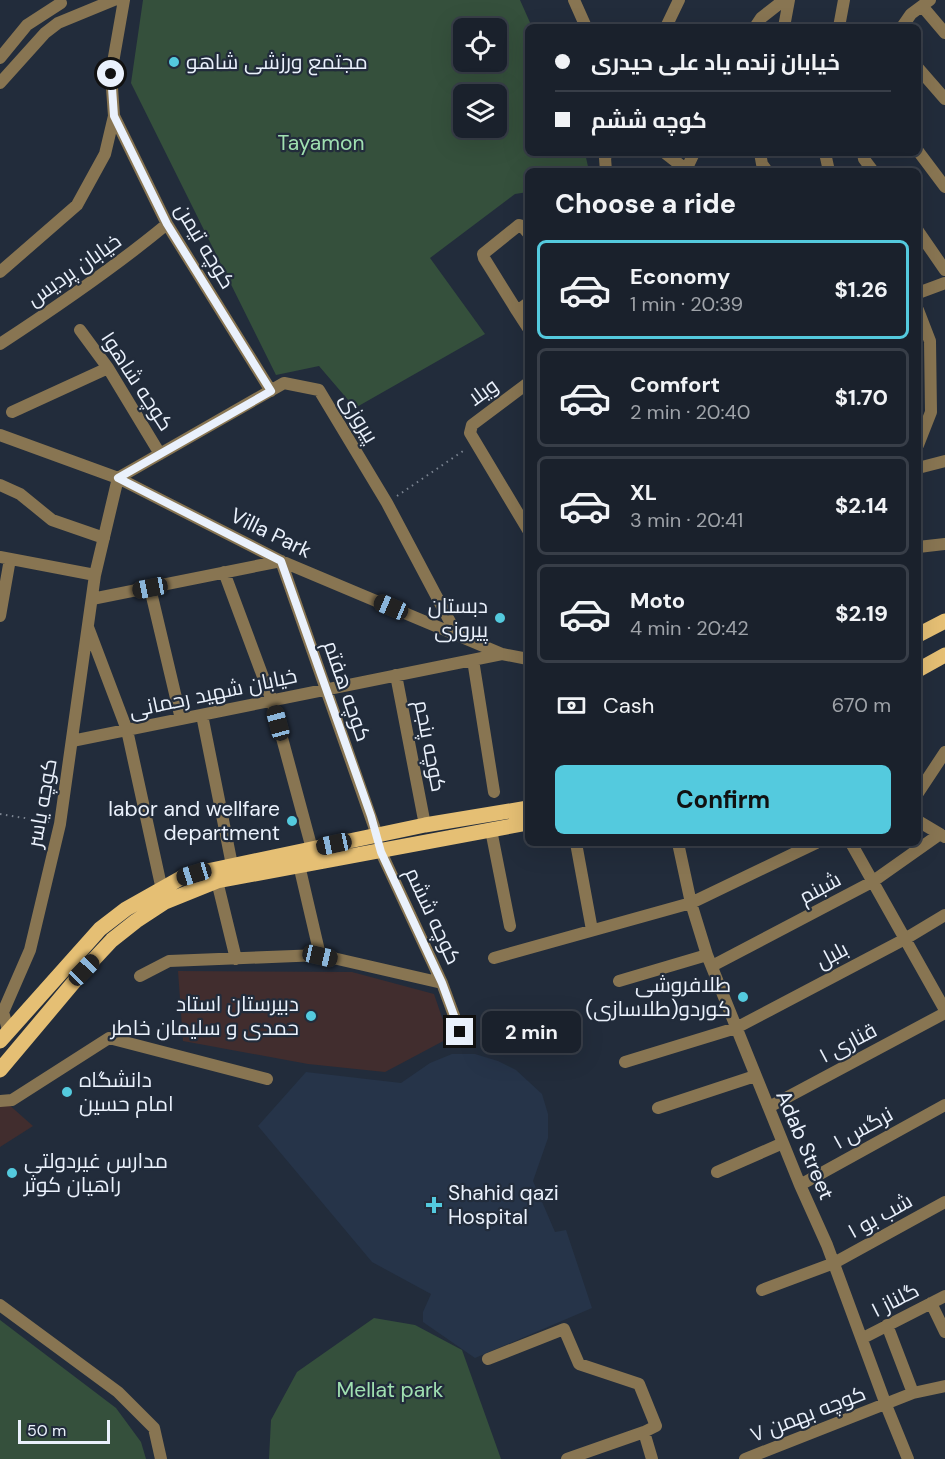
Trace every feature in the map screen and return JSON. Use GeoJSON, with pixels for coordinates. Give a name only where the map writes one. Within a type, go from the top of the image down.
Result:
{"type":"FeatureCollection","features":[{"type":"Feature","properties":{"kind":"main road"},"geometry":{"type":"LineString","coordinates":[[921,633],[945,621]]}},
{"type":"Feature","properties":{"kind":"main road"},"geometry":{"type":"LineString","coordinates":[[921,668],[945,655]]}},
{"type":"Feature","properties":{"kind":"main road"},"geometry":{"type":"LineString","coordinates":[[4,1035],[100,929],[126,909],[182,878],[425,825],[525,808]]}},
{"type":"Feature","properties":{"kind":"main road"},"geometry":{"type":"LineString","coordinates":[[0,1070],[112,940],[165,902],[217,881],[525,824]]}},
{"type":"Feature","properties":{"kind":"main road"},"geometry":{"type":"LineString","coordinates":[[377,835],[381,852]]}},
{"type":"Feature","properties":{"kind":"street"},"geometry":{"type":"LineString","coordinates":[[0,83],[45,33],[58,23],[114,0]]}},
{"type":"Feature","properties":{"kind":"street"},"geometry":{"type":"LineString","coordinates":[[0,272],[77,205],[105,154],[114,116],[111,74],[124,0]]}},
{"type":"Feature","properties":{"kind":"street"},"geometry":{"type":"LineString","coordinates":[[574,0],[585,24]]}},
{"type":"Feature","properties":{"kind":"street"},"geometry":{"type":"LineString","coordinates":[[667,24],[679,0]]}},
{"type":"Feature","properties":{"kind":"street"},"geometry":{"type":"LineString","coordinates":[[757,24],[761,18],[784,0]]}},
{"type":"Feature","properties":{"kind":"street"},"geometry":{"type":"LineString","coordinates":[[785,24],[789,0]]}},
{"type":"Feature","properties":{"kind":"street"},"geometry":{"type":"LineString","coordinates":[[840,24],[844,0]]}},
{"type":"Feature","properties":{"kind":"street"},"geometry":{"type":"LineString","coordinates":[[0,58],[27,25],[61,3]]}},
{"type":"Feature","properties":{"kind":"street"},"geometry":{"type":"LineString","coordinates":[[904,24],[911,14],[926,3],[945,33]]}},
{"type":"Feature","properties":{"kind":"street"},"geometry":{"type":"LineString","coordinates":[[921,71],[945,99]]}},
{"type":"Feature","properties":{"kind":"street","name":"کوچه تیمن"},"geometry":{"type":"LineString","coordinates":[[114,116],[167,224],[271,391]]}},
{"type":"Feature","properties":{"kind":"street"},"geometry":{"type":"LineString","coordinates":[[921,155],[945,187]]}},
{"type":"Feature","properties":{"kind":"street"},"geometry":{"type":"LineString","coordinates":[[669,156],[683,168]]}},
{"type":"Feature","properties":{"kind":"street","name":"خیابان پردیس"},"geometry":{"type":"LineString","coordinates":[[0,344],[132,254],[167,224]]}},
{"type":"Feature","properties":{"kind":"street"},"geometry":{"type":"LineString","coordinates":[[525,230],[519,225],[483,254],[525,323]]}},
{"type":"Feature","properties":{"kind":"street"},"geometry":{"type":"LineString","coordinates":[[921,235],[945,270]]}},
{"type":"Feature","properties":{"kind":"street"},"geometry":{"type":"LineString","coordinates":[[921,292],[945,283]]}},
{"type":"Feature","properties":{"kind":"street"},"geometry":{"type":"LineString","coordinates":[[518,311],[525,305]]}},
{"type":"Feature","properties":{"kind":"street"},"geometry":{"type":"LineString","coordinates":[[921,318],[930,341],[931,412],[921,437]]}},
{"type":"Feature","properties":{"kind":"street","name":"کوچه شاهو۱"},"geometry":{"type":"LineString","coordinates":[[80,330],[108,368],[160,454]]}},
{"type":"Feature","properties":{"kind":"street"},"geometry":{"type":"LineString","coordinates":[[12,412],[108,368]]}},
{"type":"Feature","properties":{"kind":"street","name":"پیروزی"},"geometry":{"type":"LineString","coordinates":[[118,478],[285,383],[319,390],[387,503],[457,635]]}},
{"type":"Feature","properties":{"kind":"street","name":"ویلا"},"geometry":{"type":"LineString","coordinates":[[525,386],[472,425],[470,434],[525,525]]}},
{"type":"Feature","properties":{"kind":"street","name":"Villa Park"},"geometry":{"type":"LineString","coordinates":[[0,435],[118,478],[281,561],[502,654],[525,658]]}},
{"type":"Feature","properties":{"kind":"street"},"geometry":{"type":"LineString","coordinates":[[921,467],[945,461]]}},
{"type":"Feature","properties":{"kind":"street","name":"کوچه یاسر"},"geometry":{"type":"LineString","coordinates":[[4,1035],[3,1012],[30,950],[60,824],[95,575],[118,478]]}},
{"type":"Feature","properties":{"kind":"street"},"geometry":{"type":"LineString","coordinates":[[0,485],[20,494],[52,520],[104,538]]}},
{"type":"Feature","properties":{"kind":"street"},"geometry":{"type":"LineString","coordinates":[[921,547],[945,544]]}},
{"type":"Feature","properties":{"kind":"street"},"geometry":{"type":"LineString","coordinates":[[0,616],[5,558],[95,575]]}},
{"type":"Feature","properties":{"kind":"street"},"geometry":{"type":"LineString","coordinates":[[92,599],[281,561]]}},
{"type":"Feature","properties":{"kind":"street","name":"کوچه هفتم"},"geometry":{"type":"LineString","coordinates":[[281,561],[377,835]]}},
{"type":"Feature","properties":{"kind":"street"},"geometry":{"type":"LineString","coordinates":[[224,572],[272,701],[312,849]]}},
{"type":"Feature","properties":{"kind":"street"},"geometry":{"type":"LineString","coordinates":[[150,588],[181,719]]}},
{"type":"Feature","properties":{"kind":"street"},"geometry":{"type":"LineString","coordinates":[[88,626],[127,730],[162,890]]}},
{"type":"Feature","properties":{"kind":"street","name":"خیابان شهید رحمانی"},"geometry":{"type":"LineString","coordinates":[[72,741],[502,654]]}},
{"type":"Feature","properties":{"kind":"street"},"geometry":{"type":"LineString","coordinates":[[474,660],[494,792]]}},
{"type":"Feature","properties":{"kind":"street","name":"کوچه پنجم"},"geometry":{"type":"LineString","coordinates":[[396,675],[425,825]]}},
{"type":"Feature","properties":{"kind":"street"},"geometry":{"type":"LineString","coordinates":[[202,715],[232,866]]}},
{"type":"Feature","properties":{"kind":"street"},"geometry":{"type":"LineString","coordinates":[[921,788],[945,752]]}},
{"type":"Feature","properties":{"kind":"street"},"geometry":{"type":"LineString","coordinates":[[921,823],[943,835]]}},
{"type":"Feature","properties":{"kind":"street"},"geometry":{"type":"LineString","coordinates":[[491,830],[510,926]]}},
{"type":"Feature","properties":{"kind":"street","name":"شبنم"},"geometry":{"type":"LineString","coordinates":[[619,981],[709,961],[872,882],[943,835]]}},
{"type":"Feature","properties":{"kind":"street"},"geometry":{"type":"LineString","coordinates":[[577,846],[592,930]]}},
{"type":"Feature","properties":{"kind":"street","name":"Adab Street"},"geometry":{"type":"LineString","coordinates":[[679,846],[691,903],[709,961],[834,1263],[908,1459]]}},
{"type":"Feature","properties":{"kind":"street"},"geometry":{"type":"LineString","coordinates":[[494,958],[691,903],[810,846]]}},
{"type":"Feature","properties":{"kind":"street"},"geometry":{"type":"LineString","coordinates":[[852,846],[945,1012]]}},
{"type":"Feature","properties":{"kind":"street","name":"کوچه ششم"},"geometry":{"type":"LineString","coordinates":[[381,852],[442,983],[460,1032]]}},
{"type":"Feature","properties":{"kind":"street"},"geometry":{"type":"LineString","coordinates":[[299,865],[320,956]]}},
{"type":"Feature","properties":{"kind":"street"},"geometry":{"type":"LineString","coordinates":[[217,881],[237,959]]}},
{"type":"Feature","properties":{"kind":"street","name":"بلبل"},"geometry":{"type":"LineString","coordinates":[[625,1062],[736,1028],[905,939],[945,915]]}},
{"type":"Feature","properties":{"kind":"street"},"geometry":{"type":"LineString","coordinates":[[140,976],[169,961],[320,956],[442,983]]}},
{"type":"Feature","properties":{"kind":"street","name":"قناری ۱"},"geometry":{"type":"LineString","coordinates":[[769,1107],[945,1012]]}},
{"type":"Feature","properties":{"kind":"street"},"geometry":{"type":"LineString","coordinates":[[0,1101],[12,1100],[109,1038],[267,1079]]}},
{"type":"Feature","properties":{"kind":"street"},"geometry":{"type":"LineString","coordinates":[[658,1108],[755,1076]]}},
{"type":"Feature","properties":{"kind":"street","name":"نرگس ۱"},"geometry":{"type":"LineString","coordinates":[[800,1185],[945,1105]]}},
{"type":"Feature","properties":{"kind":"street"},"geometry":{"type":"LineString","coordinates":[[717,1172],[783,1143]]}},
{"type":"Feature","properties":{"kind":"street","name":"شب بو ۱"},"geometry":{"type":"LineString","coordinates":[[762,1290],[834,1263],[945,1202]]}},
{"type":"Feature","properties":{"kind":"street","name":"گلناز ۱"},"geometry":{"type":"LineString","coordinates":[[863,1338],[945,1296]]}},
{"type":"Feature","properties":{"kind":"street"},"geometry":{"type":"LineString","coordinates":[[931,1303],[945,1332]]}},
{"type":"Feature","properties":{"kind":"street"},"geometry":{"type":"LineString","coordinates":[[0,1305],[118,1392],[154,1428],[161,1459]]}},
{"type":"Feature","properties":{"kind":"street"},"geometry":{"type":"LineString","coordinates":[[887,1325],[913,1393]]}},
{"type":"Feature","properties":{"kind":"street"},"geometry":{"type":"LineString","coordinates":[[488,1359],[564,1329],[579,1364],[639,1384],[656,1426],[567,1459]]}},
{"type":"Feature","properties":{"kind":"street","name":"کوچه بهمن ۷"},"geometry":{"type":"LineString","coordinates":[[745,1459],[764,1455],[913,1393],[945,1386]]}},
{"type":"Feature","properties":{"kind":"street"},"geometry":{"type":"LineString","coordinates":[[644,1432],[652,1459]]}},
{"type":"Feature","properties":{"kind":"path"},"geometry":{"type":"LineString","coordinates":[[387,503],[476,442]]}},
{"type":"Feature","properties":{"kind":"path"},"geometry":{"type":"LineString","coordinates":[[0,814],[60,824]]}},
{"type":"Feature","properties":{"kind":"shaded area","name":"دبیرستان استاد حمدی و سلیمان خاطر"},"geometry":{"type":"Polygon","coordinates":[[[178,971],[352,972],[434,994],[449,1038],[385,1072],[308,1064],[183,1041],[178,971]]]}},
{"type":"Feature","properties":{"kind":"shaded area","name":"Shahid qazi Hospital"},"geometry":{"type":"Polygon","coordinates":[[[452,1054],[475,1054],[498,1061],[516,1070],[542,1094],[548,1114],[548,1138],[533,1181],[555,1232],[566,1230],[592,1308],[475,1358],[423,1322],[423,1312],[431,1294],[372,1262],[258,1126],[306,1072],[401,1083],[430,1063],[452,1054]]]}},
{"type":"Feature","properties":{"kind":"shaded area"},"geometry":{"type":"Polygon","coordinates":[[[7,1103],[33,1126],[0,1147],[0,1104],[7,1103]]]}},
{"type":"Feature","properties":{"kind":"green space","name":"Tayamon"},"geometry":{"type":"Polygon","coordinates":[[[143,0],[520,0],[531,24],[525,24],[525,156],[586,156],[588,168],[525,168],[525,192],[515,194],[430,258],[485,334],[355,408],[319,366],[276,375],[131,83],[143,0]]]}},
{"type":"Feature","properties":{"kind":"green space","name":"Mellat park"},"geometry":{"type":"Polygon","coordinates":[[[374,1318],[415,1325],[462,1350],[501,1459],[269,1459],[271,1420],[297,1372],[374,1318]]]}},
{"type":"Feature","properties":{"kind":"green space"},"geometry":{"type":"Polygon","coordinates":[[[0,1320],[116,1408],[141,1442],[146,1459],[0,1459],[0,1320]]]}},
{"type":"Feature","properties":{"kind":"place","name":"مجتمع ورزشی شاهو"},"geometry":{"type":"Point","coordinates":[174,62]}},
{"type":"Feature","properties":{"kind":"place","name":"دبستان پیروزی"},"geometry":{"type":"Point","coordinates":[500,618]}},
{"type":"Feature","properties":{"kind":"place","name":"labor and wellfare department"},"geometry":{"type":"Point","coordinates":[292,821]}},
{"type":"Feature","properties":{"kind":"place","name":"طلافروشی کوردو(طلاسازی)"},"geometry":{"type":"Point","coordinates":[743,997]}},
{"type":"Feature","properties":{"kind":"place","name":"دبیرستان استاد حمدی و سلیمان خاطر"},"geometry":{"type":"Point","coordinates":[311,1016]}},
{"type":"Feature","properties":{"kind":"place","name":"دانشگاه امام حسین"},"geometry":{"type":"Point","coordinates":[67,1092]}},
{"type":"Feature","properties":{"kind":"place","name":"مدارس غیردولتی راهیان کوثر"},"geometry":{"type":"Point","coordinates":[12,1173]}},
{"type":"Feature","properties":{"kind":"place","name":"Shahid qazi Hospital"},"geometry":{"type":"Point","coordinates":[434,1205]}},
{"type":"Feature","properties":{"kind":"route"},"geometry":{"type":"LineString","coordinates":[[111,74],[114,116],[167,224],[271,391],[118,478],[281,561],[371,816],[381,852],[442,983],[460,1032]]}}]}
